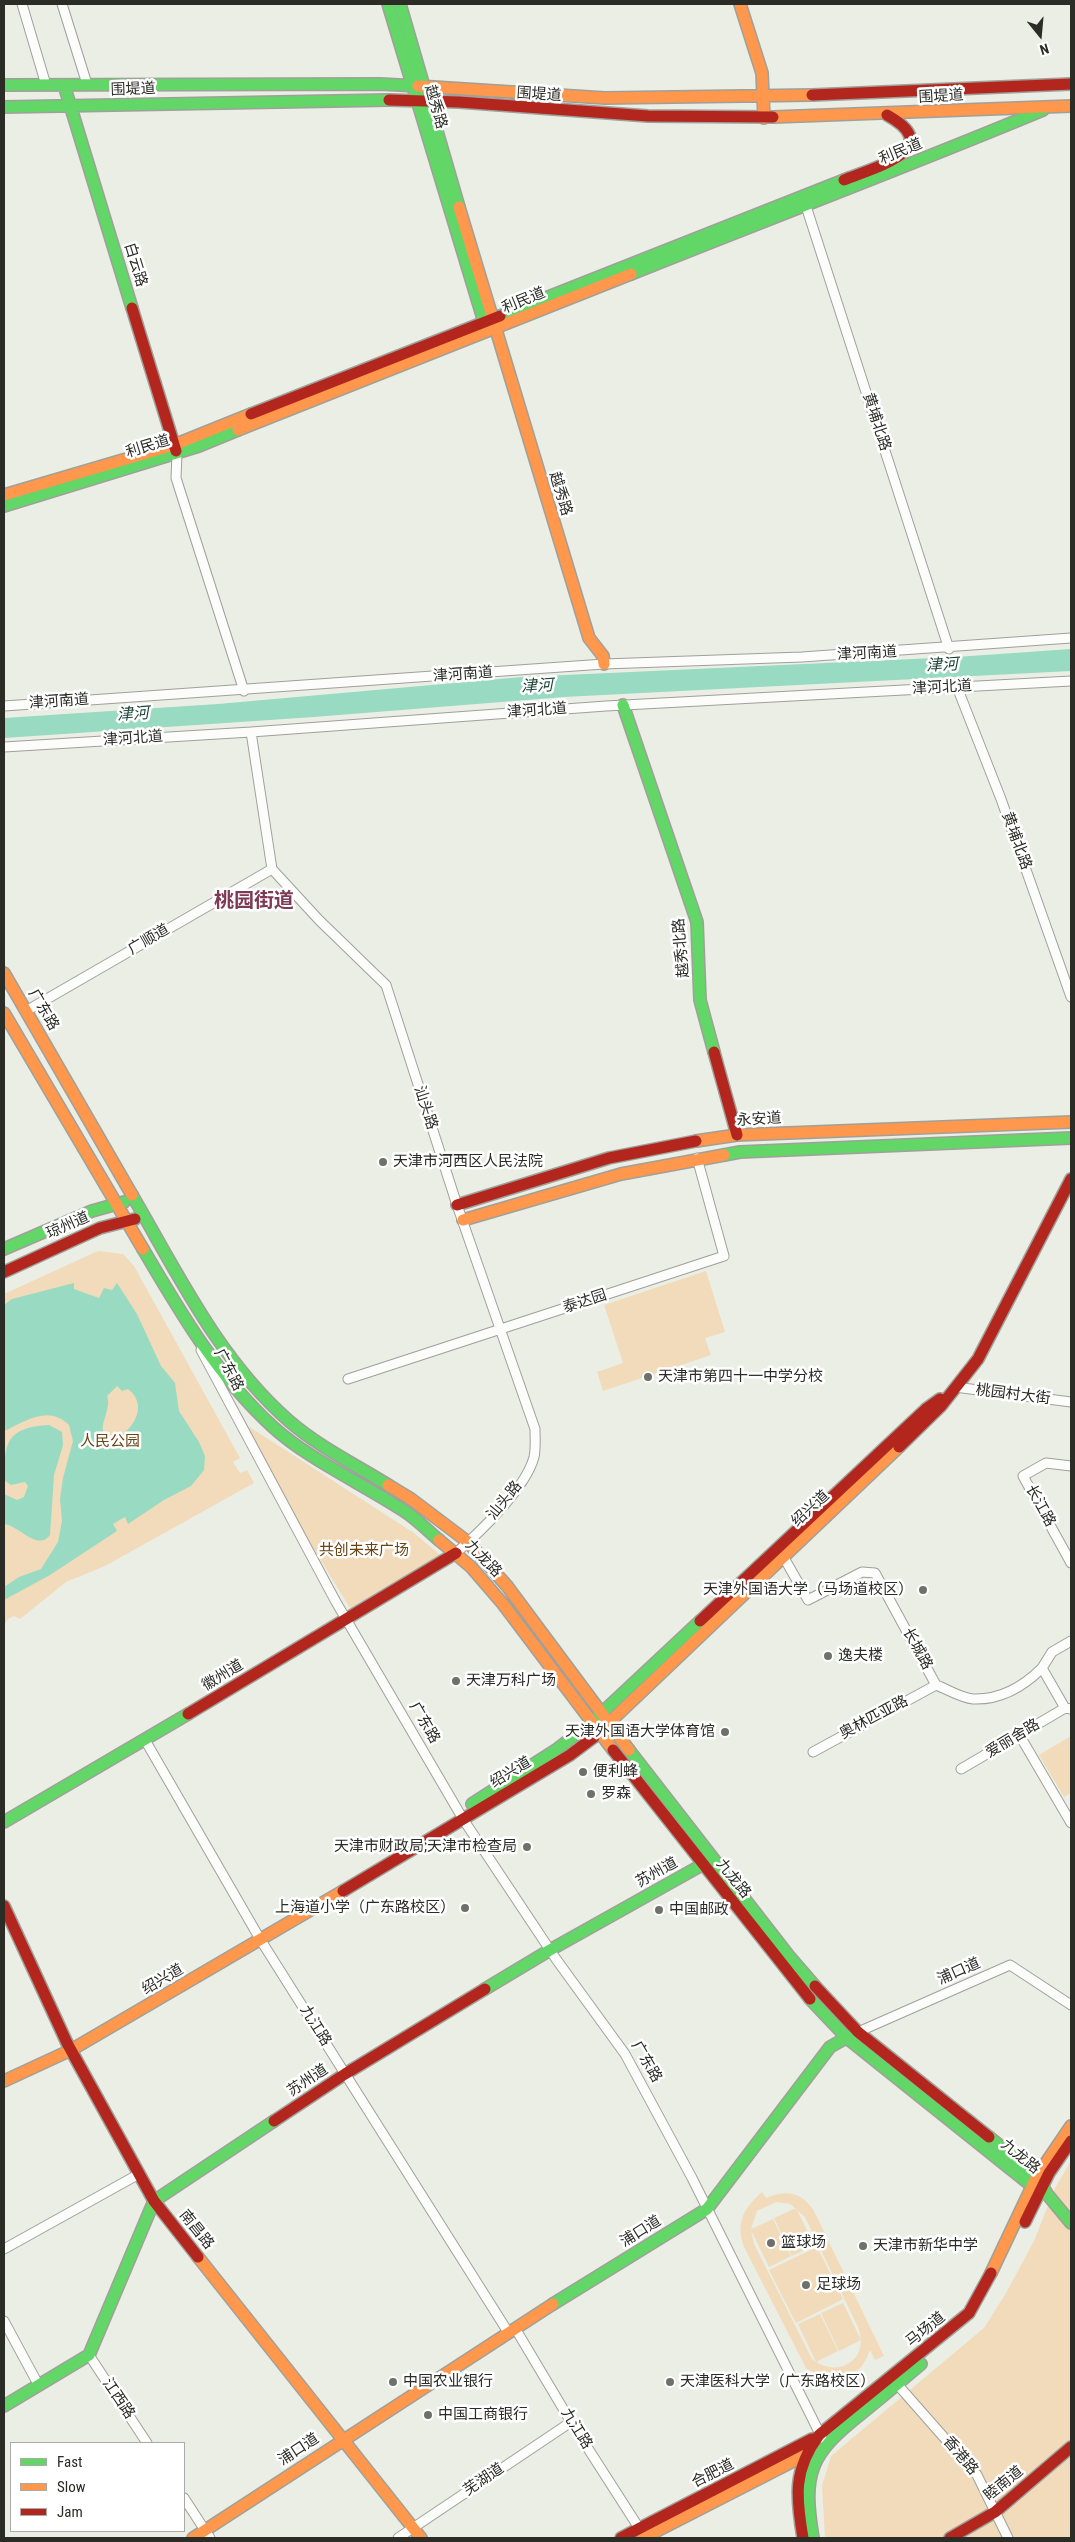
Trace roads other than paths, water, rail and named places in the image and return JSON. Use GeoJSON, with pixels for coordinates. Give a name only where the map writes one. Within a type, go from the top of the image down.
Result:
{"type":"FeatureCollection","features":[{"type":"Feature","properties":{"kind":"main road","name":"越秀路"},"geometry":{"type":"LineString","coordinates":[[388,4],[419,85]]}},
{"type":"Feature","properties":{"kind":"main road","name":"越秀路"},"geometry":{"type":"LineString","coordinates":[[400,4],[423,101],[490,323],[589,638],[603,656],[604,668]]}},
{"type":"Feature","properties":{"kind":"main road"},"geometry":{"type":"LineString","coordinates":[[740,4],[762,74],[767,118]]}},
{"type":"Feature","properties":{"kind":"main road"},"geometry":{"type":"LineString","coordinates":[[746,4],[768,72],[766,97]]}},
{"type":"Feature","properties":{"kind":"main road","name":"围堤道"},"geometry":{"type":"LineString","coordinates":[[4,85],[419,85],[605,98],[766,97],[1071,84]]}},
{"type":"Feature","properties":{"kind":"main road","name":"白云路"},"geometry":{"type":"LineString","coordinates":[[64,85],[176,449]]}},
{"type":"Feature","properties":{"kind":"main road","name":"围堤道"},"geometry":{"type":"LineString","coordinates":[[4,107],[295,101],[423,101],[602,115],[767,118],[887,115],[1071,106]]}},
{"type":"Feature","properties":{"kind":"main road","name":"利民道"},"geometry":{"type":"LineString","coordinates":[[804,199],[898,170],[1049,107]]}},
{"type":"Feature","properties":{"kind":"main road","name":"利民道"},"geometry":{"type":"LineString","coordinates":[[4,506],[176,449],[804,199],[902,155],[908,150],[910,141],[909,131],[903,123],[887,115]]}},
{"type":"Feature","properties":{"kind":"main road","name":"利民道"},"geometry":{"type":"LineString","coordinates":[[4,495],[176,449]]}},
{"type":"Feature","properties":{"kind":"main road","name":"越秀北路"},"geometry":{"type":"LineString","coordinates":[[623,705],[697,922],[700,1000],[737,1135]]}},
{"type":"Feature","properties":{"kind":"main road","name":"广东路"},"geometry":{"type":"LineString","coordinates":[[4,973],[147,1218],[205,1322]]}},
{"type":"Feature","properties":{"kind":"main road","name":"广东路"},"geometry":{"type":"LineString","coordinates":[[4,1013],[186,1322]]}},
{"type":"Feature","properties":{"kind":"main road","name":"永安道"},"geometry":{"type":"LineString","coordinates":[[457,1204],[609,1158],[673,1144],[737,1135],[1071,1122]]}},
{"type":"Feature","properties":{"kind":"main road","name":"永安道"},"geometry":{"type":"LineString","coordinates":[[462,1220],[620,1174],[697,1158],[740,1152],[1071,1138]]}},
{"type":"Feature","properties":{"kind":"main road","name":"绍兴道"},"geometry":{"type":"LineString","coordinates":[[4,2081],[69,2047],[461,1816],[570,1755],[599,1734],[783,1556],[928,1420],[978,1359],[1071,1179]]}},
{"type":"Feature","properties":{"kind":"main road"},"geometry":{"type":"LineString","coordinates":[[116,1203],[137,1201]]}},
{"type":"Feature","properties":{"kind":"main road","name":"琼州道"},"geometry":{"type":"LineString","coordinates":[[4,1249],[92,1211],[116,1203]]}},
{"type":"Feature","properties":{"kind":"main road","name":"琼州道"},"geometry":{"type":"LineString","coordinates":[[4,1272],[100,1228],[126,1220],[147,1218]]}},
{"type":"Feature","properties":{"kind":"main road","name":"九龙路"},"geometry":{"type":"LineString","coordinates":[[186,1322],[222,1371],[273,1426],[316,1457],[406,1512],[456,1553],[503,1604],[599,1734],[793,1979],[847,2038],[1021,2170]]}},
{"type":"Feature","properties":{"kind":"main road","name":"九龙路"},"geometry":{"type":"LineString","coordinates":[[205,1322],[235,1364],[289,1421],[309,1436],[412,1499],[468,1542],[507,1586],[610,1724],[789,1956],[858,2032],[1021,2170]]}},
{"type":"Feature","properties":{"kind":"main road","name":"绍兴道"},"geometry":{"type":"LineString","coordinates":[[461,1816],[564,1745],[591,1723],[926,1409],[955,1387]]}},
{"type":"Feature","properties":{"kind":"main road","name":"徽州道"},"geometry":{"type":"LineString","coordinates":[[4,1822],[146,1740],[456,1553]]}},
{"type":"Feature","properties":{"kind":"main road","name":"苏州道"},"geometry":{"type":"LineString","coordinates":[[154,2201],[345,2074],[550,1950],[714,1859]]}},
{"type":"Feature","properties":{"kind":"main road","name":"南昌路"},"geometry":{"type":"LineString","coordinates":[[4,1906],[69,2047],[154,2201],[421,2538]]}},
{"type":"Feature","properties":{"kind":"main road","name":"浦口道"},"geometry":{"type":"LineString","coordinates":[[193,2538],[208,2534],[343,2439],[511,2330],[707,2209],[830,2047],[858,2032]]}},
{"type":"Feature","properties":{"kind":"main road","name":"绍兴道"},"geometry":{"type":"LineString","coordinates":[[4,2073],[69,2047]]}},
{"type":"Feature","properties":{"kind":"main road","name":"马场道"},"geometry":{"type":"LineString","coordinates":[[822,2439],[897,2384],[978,2316],[986,2303],[1028,2205],[1035,2184],[1071,2126]]}},
{"type":"Feature","properties":{"kind":"main road","name":"马场道"},"geometry":{"type":"LineString","coordinates":[[1035,2184],[1071,2141]]}},
{"type":"Feature","properties":{"kind":"main road"},"geometry":{"type":"LineString","coordinates":[[1021,2170],[1058,2203],[1071,2223]]}},
{"type":"Feature","properties":{"kind":"main road"},"geometry":{"type":"LineString","coordinates":[[1021,2170],[1028,2205]]}},
{"type":"Feature","properties":{"kind":"main road"},"geometry":{"type":"LineString","coordinates":[[4,2406],[89,2355],[154,2201]]}},
{"type":"Feature","properties":{"kind":"main road","name":"马场道"},"geometry":{"type":"LineString","coordinates":[[813,2538],[809,2511],[811,2478],[822,2439],[969,2314],[1028,2205]]}},
{"type":"Feature","properties":{"kind":"main road","name":"合肥道"},"geometry":{"type":"LineString","coordinates":[[621,2538],[643,2536],[803,2456],[822,2439]]}},
{"type":"Feature","properties":{"kind":"main road","name":"合肥道"},"geometry":{"type":"LineString","coordinates":[[643,2536],[822,2439]]}},
{"type":"Feature","properties":{"kind":"main road","name":"睦南道"},"geometry":{"type":"LineString","coordinates":[[950,2538],[995,2512],[1071,2447]]}},
{"type":"Feature","properties":{"kind":"main road"},"geometry":{"type":"LineString","coordinates":[[803,2456],[800,2465],[797,2503],[803,2538]]}},
{"type":"Feature","properties":{"kind":"street"},"geometry":{"type":"LineString","coordinates":[[22,4],[46,85]]}},
{"type":"Feature","properties":{"kind":"street"},"geometry":{"type":"LineString","coordinates":[[62,4],[87,84]]}},
{"type":"Feature","properties":{"kind":"street","name":"黄埔北路"},"geometry":{"type":"LineString","coordinates":[[804,199],[949,649]]}},
{"type":"Feature","properties":{"kind":"street"},"geometry":{"type":"LineString","coordinates":[[176,449],[176,478],[244,690]]}},
{"type":"Feature","properties":{"kind":"street","name":"津河南道"},"geometry":{"type":"LineString","coordinates":[[4,706],[604,668],[949,649],[1071,638]]}},
{"type":"Feature","properties":{"kind":"street","name":"津河北道"},"geometry":{"type":"LineString","coordinates":[[4,747],[252,732],[623,705],[1071,681]]}},
{"type":"Feature","properties":{"kind":"street","name":"黄埔北路"},"geometry":{"type":"LineString","coordinates":[[957,687],[1001,799],[1071,997]]}},
{"type":"Feature","properties":{"kind":"street"},"geometry":{"type":"LineString","coordinates":[[252,732],[272,869]]}},
{"type":"Feature","properties":{"kind":"street","name":"广顺道"},"geometry":{"type":"LineString","coordinates":[[26,1011],[272,869]]}},
{"type":"Feature","properties":{"kind":"street","name":"汕头路"},"geometry":{"type":"LineString","coordinates":[[272,869],[319,920],[386,985],[462,1220],[535,1430],[534,1456],[521,1482],[497,1513],[456,1553]]}},
{"type":"Feature","properties":{"kind":"street","name":"泰达园"},"geometry":{"type":"LineString","coordinates":[[348,1379],[724,1256],[697,1158]]}},
{"type":"Feature","properties":{"kind":"street","name":"广东路"},"geometry":{"type":"LineString","coordinates":[[186,1322],[347,1620],[461,1816],[550,1950],[625,2054],[707,2209],[822,2439]]}},
{"type":"Feature","properties":{"kind":"street","name":"桃园村大街"},"geometry":{"type":"LineString","coordinates":[[955,1387],[1071,1402]]}},
{"type":"Feature","properties":{"kind":"street","name":"长江路"},"geometry":{"type":"LineString","coordinates":[[1071,1466],[1046,1463],[1023,1476],[1071,1563]]}},
{"type":"Feature","properties":{"kind":"street","name":"长城路"},"geometry":{"type":"LineString","coordinates":[[783,1556],[808,1600],[862,1572],[875,1573],[936,1685],[972,1699],[1000,1697],[1027,1684],[1042,1668],[1052,1652],[1071,1641]]}},
{"type":"Feature","properties":{"kind":"street"},"geometry":{"type":"LineString","coordinates":[[1042,1668],[1068,1708]]}},
{"type":"Feature","properties":{"kind":"street","name":"奥林匹亚路"},"geometry":{"type":"LineString","coordinates":[[813,1752],[936,1685]]}},
{"type":"Feature","properties":{"kind":"street","name":"爱丽舍路"},"geometry":{"type":"LineString","coordinates":[[961,1769],[1068,1708]]}},
{"type":"Feature","properties":{"kind":"street"},"geometry":{"type":"LineString","coordinates":[[1020,1736],[1071,1823]]}},
{"type":"Feature","properties":{"kind":"street","name":"九江路"},"geometry":{"type":"LineString","coordinates":[[146,1740],[258,1936],[643,2536]]}},
{"type":"Feature","properties":{"kind":"street","name":"浦口道"},"geometry":{"type":"LineString","coordinates":[[858,2032],[1010,1966],[1071,2005]]}},
{"type":"Feature","properties":{"kind":"street"},"geometry":{"type":"LineString","coordinates":[[4,2249],[139,2174]]}},
{"type":"Feature","properties":{"kind":"street"},"geometry":{"type":"LineString","coordinates":[[4,2321],[38,2384]]}},
{"type":"Feature","properties":{"kind":"street","name":"江西路"},"geometry":{"type":"LineString","coordinates":[[89,2355],[146,2442]]}},
{"type":"Feature","properties":{"kind":"street","name":"香港路"},"geometry":{"type":"LineString","coordinates":[[897,2384],[977,2475],[1008,2538]]}},
{"type":"Feature","properties":{"kind":"street","name":"芜湖道"},"geometry":{"type":"LineString","coordinates":[[398,2538],[571,2422]]}},
{"type":"Feature","properties":{"kind":"street"},"geometry":{"type":"LineString","coordinates":[[185,2500],[208,2534]]}},
{"type":"Feature","properties":{"kind":"water","name":"津河"},"geometry":{"type":"Polygon","coordinates":[[[1071,649],[1071,671],[564,697],[314,717],[4,738],[4,718],[218,704],[522,677],[956,657],[1071,649]]]}},
{"type":"Feature","properties":{"kind":"water"},"geometry":{"type":"Polygon","coordinates":[[[74,1283],[74,1289],[99,1298],[104,1288],[112,1290],[117,1283],[137,1314],[161,1366],[175,1383],[179,1411],[199,1442],[205,1456],[204,1470],[191,1486],[164,1500],[128,1524],[125,1517],[113,1524],[117,1531],[50,1575],[4,1600],[4,1587],[19,1577],[41,1569],[58,1542],[62,1521],[60,1499],[63,1478],[73,1441],[69,1425],[53,1416],[44,1415],[36,1417],[4,1431],[4,1305],[12,1299],[74,1283]],[[117,1386],[107,1396],[108,1405],[103,1430],[109,1437],[116,1437],[124,1433],[136,1417],[138,1408],[136,1398],[128,1389],[122,1391],[117,1386]]]}},
{"type":"Feature","properties":{"kind":"water"},"geometry":{"type":"Polygon","coordinates":[[[49,1425],[62,1432],[63,1445],[54,1475],[50,1535],[40,1541],[10,1525],[4,1524],[4,1494],[17,1500],[24,1497],[28,1486],[25,1482],[11,1485],[4,1480],[5,1456],[10,1440],[16,1434],[24,1429],[35,1426],[49,1425]]]}},
{"type":"Feature","properties":{"kind":"place","name":"天津市河西区人民法院"},"geometry":{"type":"Point","coordinates":[383,1162]}},
{"type":"Feature","properties":{"kind":"place","name":"天津市第四十一中学分校"},"geometry":{"type":"Point","coordinates":[648,1377]}},
{"type":"Feature","properties":{"kind":"place","name":"天津外国语大学（马场道校区）"},"geometry":{"type":"Point","coordinates":[923,1590]}},
{"type":"Feature","properties":{"kind":"place","name":"逸夫楼"},"geometry":{"type":"Point","coordinates":[828,1656]}},
{"type":"Feature","properties":{"kind":"place","name":"天津万科广场"},"geometry":{"type":"Point","coordinates":[456,1681]}},
{"type":"Feature","properties":{"kind":"place","name":"天津外国语大学体育馆"},"geometry":{"type":"Point","coordinates":[725,1732]}},
{"type":"Feature","properties":{"kind":"place","name":"便利蜂"},"geometry":{"type":"Point","coordinates":[583,1772]}},
{"type":"Feature","properties":{"kind":"place","name":"罗森"},"geometry":{"type":"Point","coordinates":[591,1794]}},
{"type":"Feature","properties":{"kind":"place","name":"天津市财政局;天津市检查局"},"geometry":{"type":"Point","coordinates":[527,1847]}},
{"type":"Feature","properties":{"kind":"place","name":"上海道小学（广东路校区）"},"geometry":{"type":"Point","coordinates":[465,1908]}},
{"type":"Feature","properties":{"kind":"place","name":"中国邮政"},"geometry":{"type":"Point","coordinates":[659,1910]}},
{"type":"Feature","properties":{"kind":"place","name":"篮球场"},"geometry":{"type":"Point","coordinates":[771,2243]}},
{"type":"Feature","properties":{"kind":"place","name":"天津市新华中学"},"geometry":{"type":"Point","coordinates":[863,2246]}},
{"type":"Feature","properties":{"kind":"place","name":"足球场"},"geometry":{"type":"Point","coordinates":[806,2285]}},
{"type":"Feature","properties":{"kind":"place","name":"中国农业银行"},"geometry":{"type":"Point","coordinates":[393,2382]}},
{"type":"Feature","properties":{"kind":"place","name":"天津医科大学（广东路校区）"},"geometry":{"type":"Point","coordinates":[670,2382]}},
{"type":"Feature","properties":{"kind":"place","name":"中国工商银行"},"geometry":{"type":"Point","coordinates":[428,2415]}},
{"type":"Feature","properties":{"kind":"district","name":"桃园街道"},"geometry":{"type":"Point","coordinates":[254,902]}},
{"type":"Feature","properties":{"kind":"park label","name":"人民公园"},"geometry":{"type":"Point","coordinates":[110,1442]}},
{"type":"Feature","properties":{"kind":"park label","name":"共创未来广场"},"geometry":{"type":"Point","coordinates":[364,1551]}}]}
